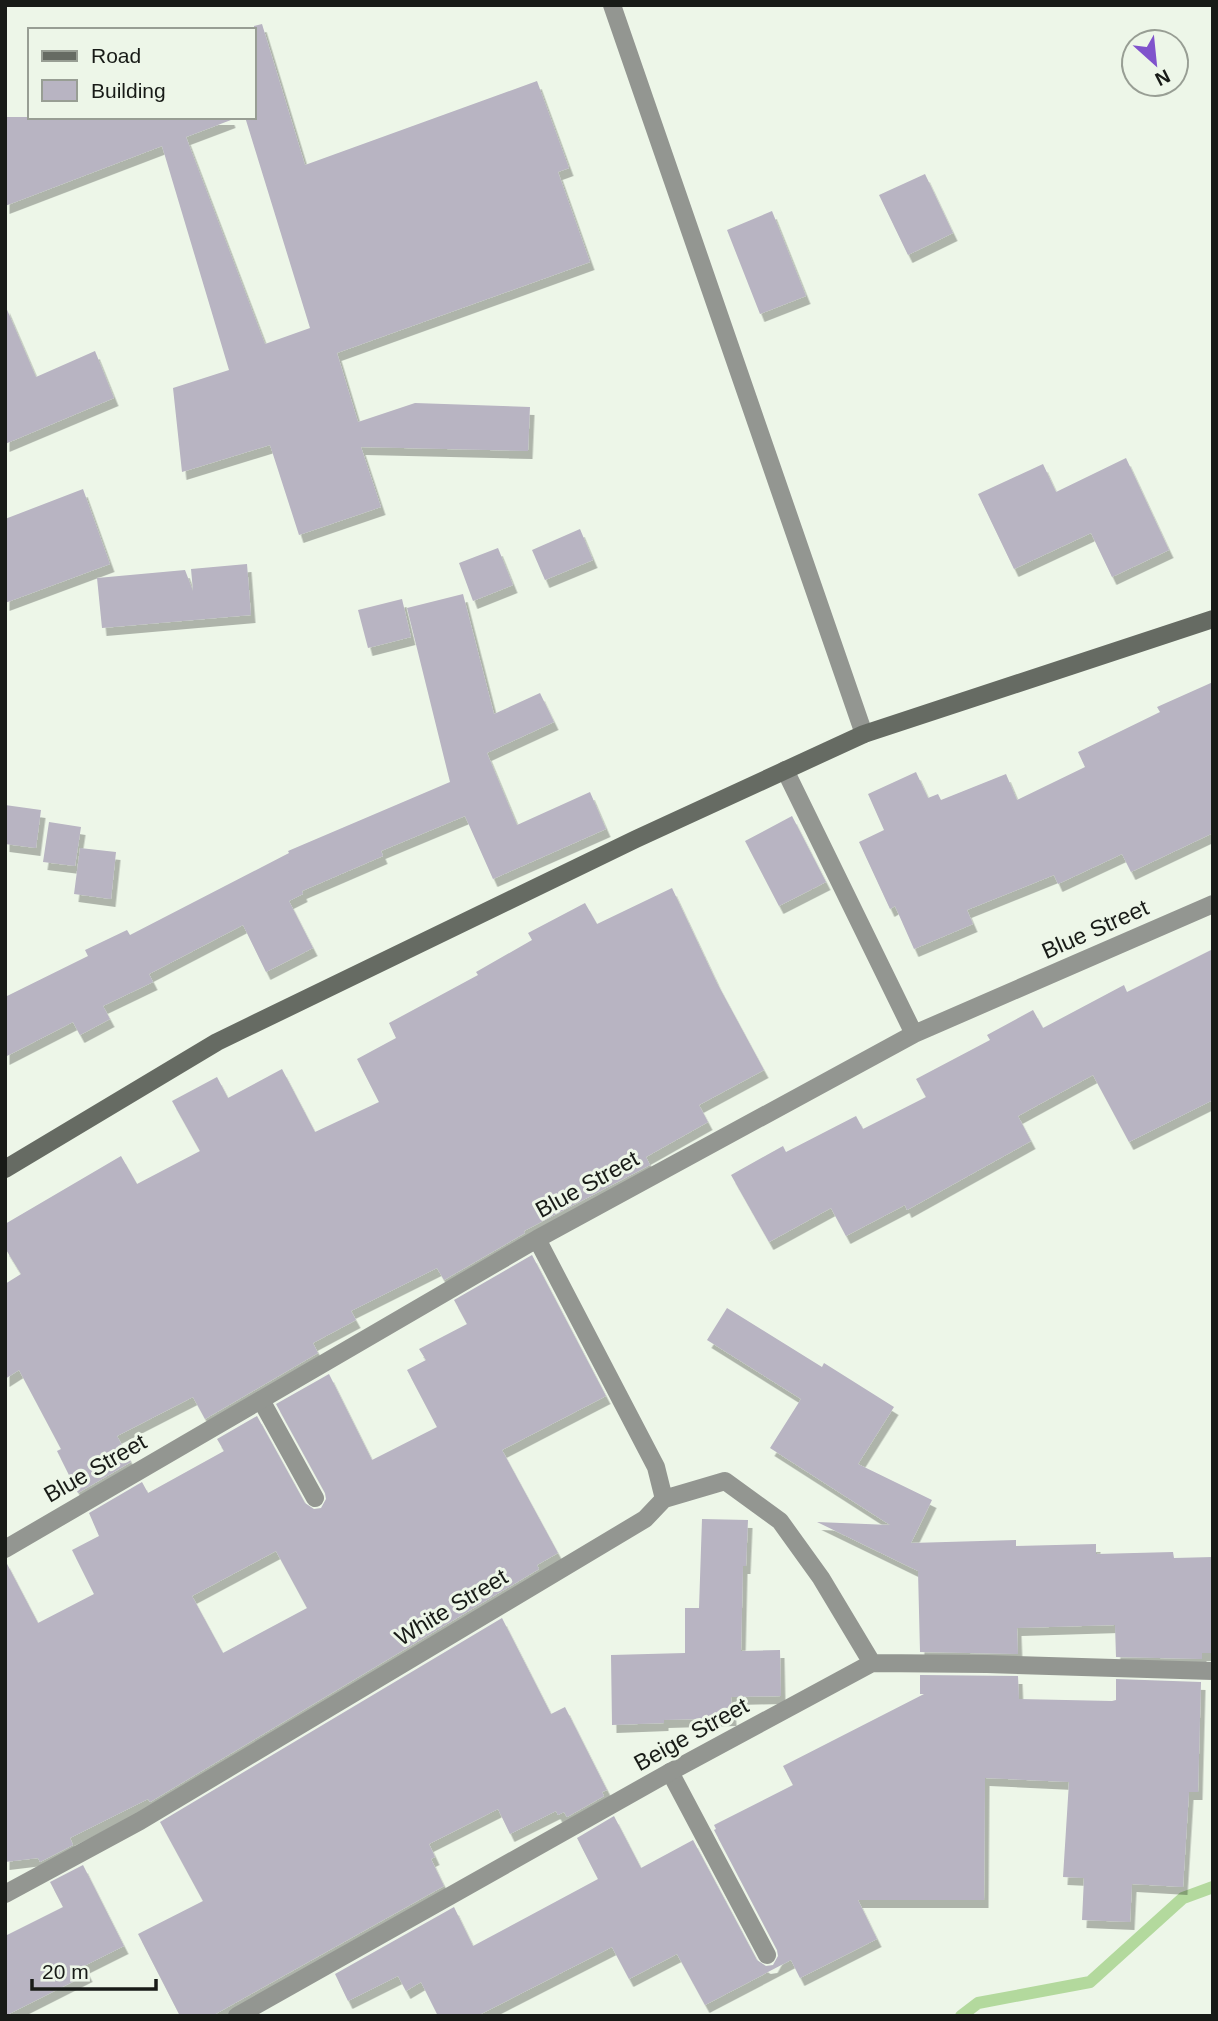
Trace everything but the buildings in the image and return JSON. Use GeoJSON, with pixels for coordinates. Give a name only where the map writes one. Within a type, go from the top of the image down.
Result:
{"type":"FeatureCollection","features":[{"type":"Feature","properties":{"kind":"street"},"geometry":{"type":"LineString","coordinates":[[612,5],[864,734]]}},
{"type":"Feature","properties":{"kind":"street"},"geometry":{"type":"LineString","coordinates":[[5,1170],[217,1042],[636,839],[864,734],[1213,620]]}},
{"type":"Feature","properties":{"kind":"street"},"geometry":{"type":"LineString","coordinates":[[785,770],[914,1034]]}},
{"type":"Feature","properties":{"kind":"street","name":"Blue Street"},"geometry":{"type":"LineString","coordinates":[[5,1549],[537,1240],[914,1034],[1213,904]]}},
{"type":"Feature","properties":{"kind":"street"},"geometry":{"type":"LineString","coordinates":[[537,1240],[656,1467],[664,1499],[725,1481],[780,1521],[821,1578],[872,1663]]}},
{"type":"Feature","properties":{"kind":"street"},"geometry":{"type":"LineString","coordinates":[[261,1400],[315,1498]]}},
{"type":"Feature","properties":{"kind":"street","name":"White Street"},"geometry":{"type":"LineString","coordinates":[[5,1894],[141,1821],[645,1520],[664,1499]]}},
{"type":"Feature","properties":{"kind":"street","name":"Beige Street"},"geometry":{"type":"LineString","coordinates":[[237,2016],[670,1772],[872,1663],[1213,1671]]}},
{"type":"Feature","properties":{"kind":"street"},"geometry":{"type":"LineString","coordinates":[[670,1772],[767,1955]]}},
{"type":"Feature","properties":{"kind":"waterway"},"geometry":{"type":"LineString","coordinates":[[961,2016],[978,2003],[1090,1982],[1183,1898],[1213,1887]]}}]}
